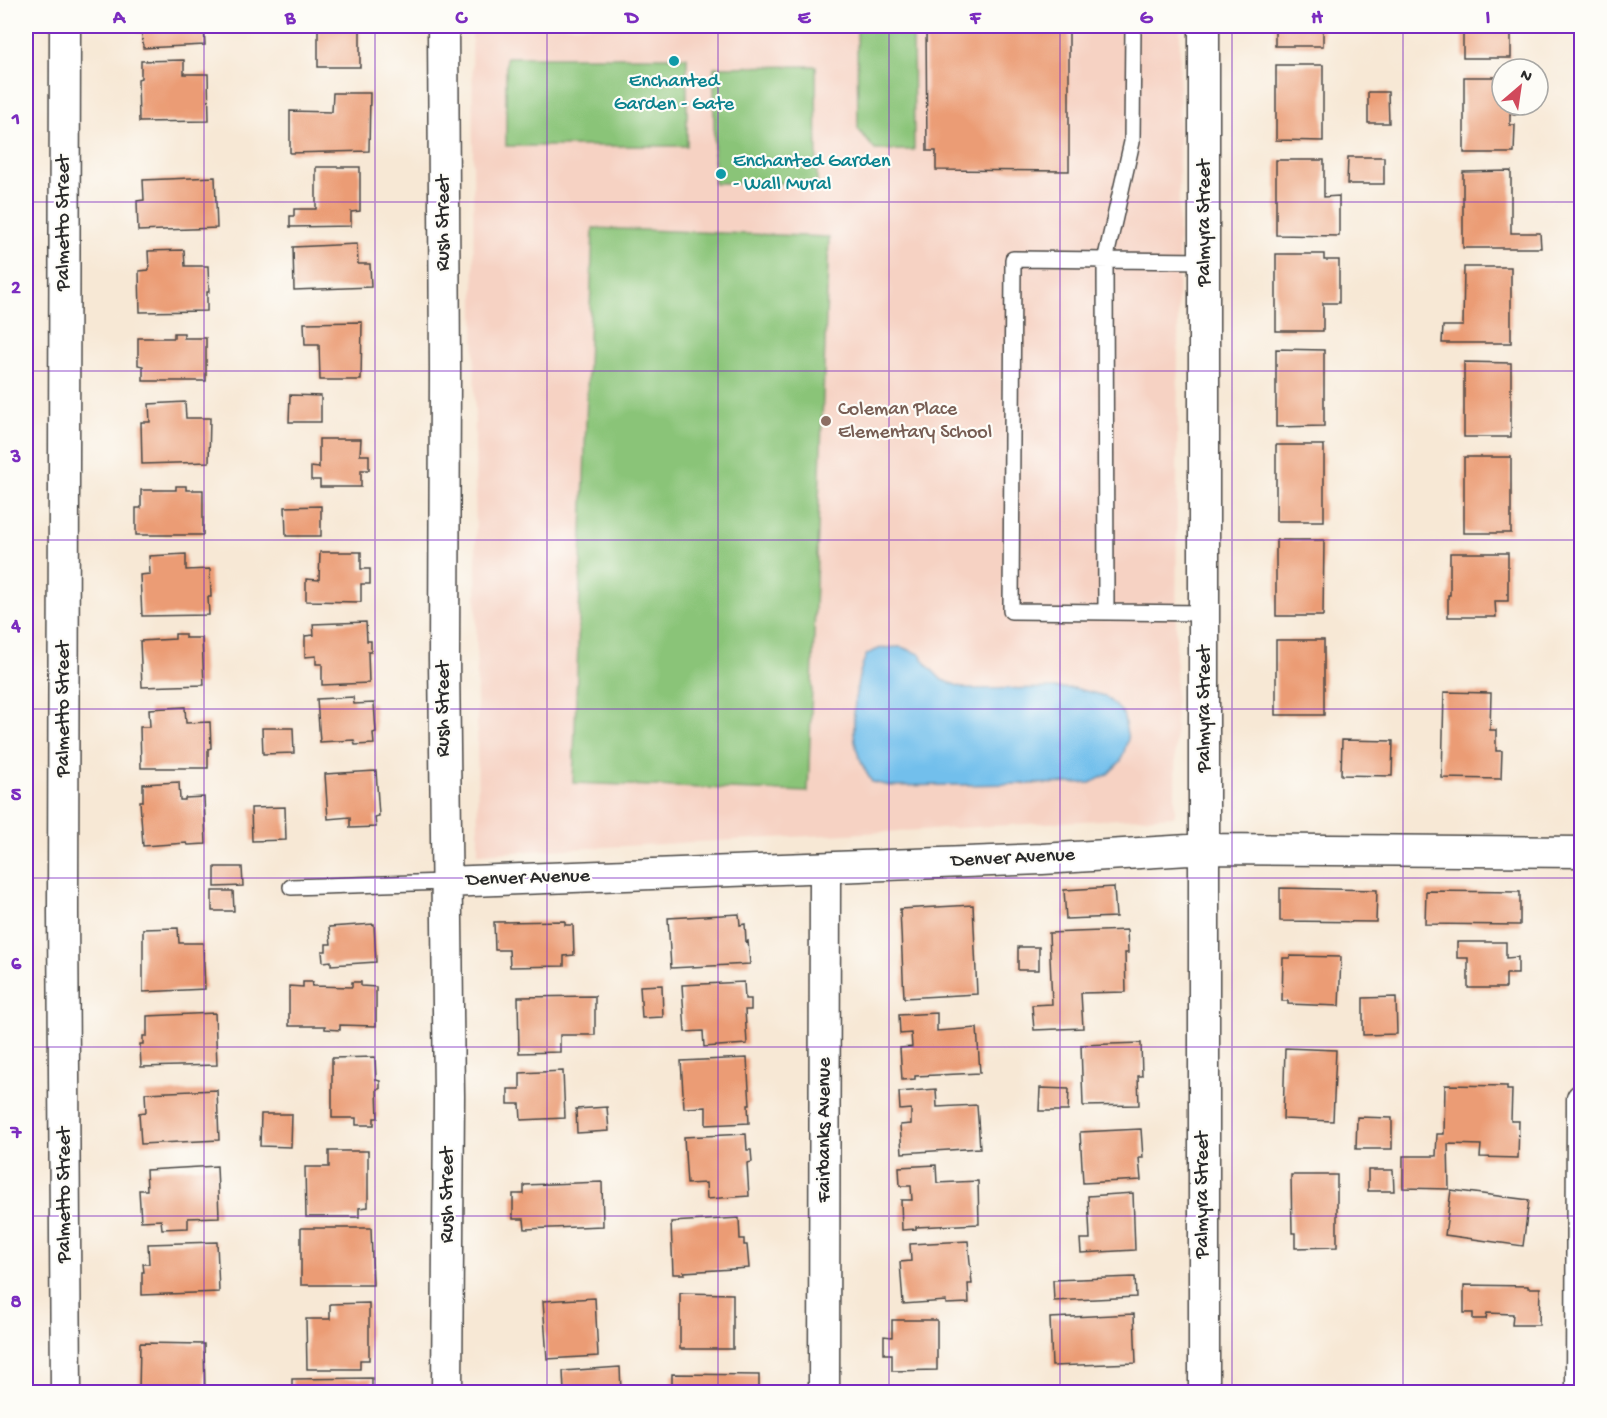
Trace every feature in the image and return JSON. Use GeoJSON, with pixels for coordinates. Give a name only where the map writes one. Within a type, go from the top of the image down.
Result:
{"type":"FeatureCollection","features":[{"type":"Feature","properties":{"kind":"street","name":"Palmetto Street"},"geometry":{"type":"LineString","coordinates":[[65,26],[63,936],[66,1392]]}},
{"type":"Feature","properties":{"kind":"street","name":"Rush Street"},"geometry":{"type":"LineString","coordinates":[[443,26],[445,882],[449,1096],[447,1392]]}},
{"type":"Feature","properties":{"kind":"street","name":"Palmyra Street"},"geometry":{"type":"LineString","coordinates":[[1204,26],[1204,1392]]}},
{"type":"Feature","properties":{"kind":"street","name":"Denver Avenue"},"geometry":{"type":"LineString","coordinates":[[445,882],[1030,859],[1205,849],[1581,852]]}},
{"type":"Feature","properties":{"kind":"street","name":"Fairbanks Avenue"},"geometry":{"type":"LineString","coordinates":[[824,1392],[825,867]]}},
{"type":"Feature","properties":{"kind":"street"},"geometry":{"type":"LineString","coordinates":[[1581,1099],[1581,1392]]}},
{"type":"Feature","properties":{"kind":"lane"},"geometry":{"type":"LineString","coordinates":[[1106,612],[1104,261],[1132,142],[1133,26]]}},
{"type":"Feature","properties":{"kind":"lane"},"geometry":{"type":"LineString","coordinates":[[1205,261],[1013,259],[1011,611],[1205,613]]}},
{"type":"Feature","properties":{"kind":"lane"},"geometry":{"type":"LineString","coordinates":[[291,886],[445,882]]}},
{"type":"Feature","properties":{"kind":"shaded area","name":"Coleman Place Elementary School"},"geometry":{"type":"Polygon","coordinates":[[[472,26],[1180,26],[1175,816],[478,854],[472,26]]]}},
{"type":"Feature","properties":{"kind":"green space"},"geometry":{"type":"Polygon","coordinates":[[[857,26],[913,26],[914,150],[875,150],[858,129],[857,26]]]}},
{"type":"Feature","properties":{"kind":"green space"},"geometry":{"type":"Polygon","coordinates":[[[506,57],[687,57],[687,146],[506,146],[506,57]]]}},
{"type":"Feature","properties":{"kind":"green space"},"geometry":{"type":"Polygon","coordinates":[[[816,66],[817,183],[714,183],[714,67],[816,66]]]}},
{"type":"Feature","properties":{"kind":"green space"},"geometry":{"type":"Polygon","coordinates":[[[593,228],[829,237],[808,792],[573,783],[593,228]]]}},
{"type":"Feature","properties":{"kind":"water"},"geometry":{"type":"Polygon","coordinates":[[[901,647],[920,654],[942,680],[967,689],[1074,688],[1105,696],[1123,713],[1128,739],[1121,761],[1107,775],[1090,783],[890,786],[872,782],[856,747],[855,700],[860,675],[867,654],[881,648],[901,647]]]}},
{"type":"Feature","properties":{"kind":"building"},"geometry":{"type":"Polygon","coordinates":[[[137,26],[204,26],[205,45],[143,48],[142,33],[137,33],[137,26]]]}},
{"type":"Feature","properties":{"kind":"building"},"geometry":{"type":"Polygon","coordinates":[[[318,26],[360,26],[360,67],[318,67],[318,26]]]}},
{"type":"Feature","properties":{"kind":"building"},"geometry":{"type":"Polygon","coordinates":[[[926,26],[1069,26],[1069,171],[936,170],[936,151],[927,151],[926,26]]]}},
{"type":"Feature","properties":{"kind":"building"},"geometry":{"type":"Polygon","coordinates":[[[1275,26],[1323,26],[1323,46],[1275,46],[1275,26]]]}},
{"type":"Feature","properties":{"kind":"building"},"geometry":{"type":"Polygon","coordinates":[[[1463,26],[1511,26],[1511,57],[1463,58],[1463,26]]]}},
{"type":"Feature","properties":{"kind":"building"},"geometry":{"type":"Polygon","coordinates":[[[184,60],[184,74],[208,74],[209,121],[139,122],[138,79],[141,78],[141,61],[184,60]]]}},
{"type":"Feature","properties":{"kind":"building"},"geometry":{"type":"Polygon","coordinates":[[[1276,65],[1323,65],[1323,141],[1276,140],[1276,65]]]}},
{"type":"Feature","properties":{"kind":"building"},"geometry":{"type":"Polygon","coordinates":[[[1464,77],[1490,77],[1490,117],[1510,117],[1510,125],[1515,125],[1514,153],[1464,153],[1464,77]]]}},
{"type":"Feature","properties":{"kind":"building"},"geometry":{"type":"Polygon","coordinates":[[[1368,92],[1388,92],[1389,123],[1368,123],[1368,92]]]}},
{"type":"Feature","properties":{"kind":"building"},"geometry":{"type":"Polygon","coordinates":[[[333,93],[370,93],[369,151],[290,153],[290,111],[332,112],[333,93]]]}},
{"type":"Feature","properties":{"kind":"building"},"geometry":{"type":"Polygon","coordinates":[[[1348,157],[1384,157],[1384,184],[1347,184],[1348,157]]]}},
{"type":"Feature","properties":{"kind":"building"},"geometry":{"type":"Polygon","coordinates":[[[1276,160],[1324,160],[1324,197],[1339,196],[1339,236],[1276,235],[1276,160]]]}},
{"type":"Feature","properties":{"kind":"building"},"geometry":{"type":"Polygon","coordinates":[[[316,167],[360,167],[360,211],[351,212],[351,226],[290,227],[290,216],[294,216],[294,209],[316,209],[316,167]]]}},
{"type":"Feature","properties":{"kind":"building"},"geometry":{"type":"Polygon","coordinates":[[[1511,171],[1511,233],[1540,233],[1541,248],[1463,248],[1463,172],[1511,171]]]}},
{"type":"Feature","properties":{"kind":"building"},"geometry":{"type":"Polygon","coordinates":[[[215,177],[217,228],[138,231],[137,201],[144,200],[143,180],[215,177]]]}},
{"type":"Feature","properties":{"kind":"building"},"geometry":{"type":"Polygon","coordinates":[[[357,244],[358,264],[370,264],[371,287],[294,290],[293,247],[357,244]]]}},
{"type":"Feature","properties":{"kind":"building"},"geometry":{"type":"Polygon","coordinates":[[[184,250],[185,266],[208,266],[207,311],[140,312],[139,271],[149,270],[148,251],[184,250]]]}},
{"type":"Feature","properties":{"kind":"building"},"geometry":{"type":"Polygon","coordinates":[[[1276,254],[1324,254],[1324,260],[1339,260],[1339,303],[1323,303],[1323,331],[1276,331],[1276,254]]]}},
{"type":"Feature","properties":{"kind":"building"},"geometry":{"type":"Polygon","coordinates":[[[1464,267],[1511,267],[1511,343],[1442,343],[1443,326],[1463,326],[1464,267]]]}},
{"type":"Feature","properties":{"kind":"building"},"geometry":{"type":"Polygon","coordinates":[[[362,322],[361,380],[320,380],[319,345],[305,345],[304,323],[362,322]]]}},
{"type":"Feature","properties":{"kind":"building"},"geometry":{"type":"Polygon","coordinates":[[[174,333],[184,333],[184,338],[206,338],[206,381],[143,381],[143,366],[138,365],[138,338],[174,338],[174,333]]]}},
{"type":"Feature","properties":{"kind":"building"},"geometry":{"type":"Polygon","coordinates":[[[1276,349],[1324,350],[1324,426],[1276,427],[1276,349]]]}},
{"type":"Feature","properties":{"kind":"building"},"geometry":{"type":"Polygon","coordinates":[[[1464,362],[1511,363],[1511,437],[1464,437],[1464,362]]]}},
{"type":"Feature","properties":{"kind":"building"},"geometry":{"type":"Polygon","coordinates":[[[290,395],[321,396],[321,422],[289,422],[290,395]]]}},
{"type":"Feature","properties":{"kind":"building"},"geometry":{"type":"Polygon","coordinates":[[[185,402],[186,418],[210,418],[209,462],[142,464],[141,422],[150,422],[149,404],[185,402]]]}},
{"type":"Feature","properties":{"kind":"building"},"geometry":{"type":"Polygon","coordinates":[[[319,439],[361,439],[360,455],[369,455],[369,470],[361,470],[361,487],[320,487],[320,480],[311,480],[311,467],[319,468],[319,439]]]}},
{"type":"Feature","properties":{"kind":"building"},"geometry":{"type":"Polygon","coordinates":[[[1276,445],[1324,445],[1324,521],[1276,521],[1276,445]]]}},
{"type":"Feature","properties":{"kind":"building"},"geometry":{"type":"Polygon","coordinates":[[[1464,457],[1511,457],[1511,533],[1464,533],[1464,457]]]}},
{"type":"Feature","properties":{"kind":"building"},"geometry":{"type":"Polygon","coordinates":[[[176,486],[186,486],[186,490],[203,490],[203,535],[136,535],[136,508],[141,508],[141,490],[176,490],[176,486]]]}},
{"type":"Feature","properties":{"kind":"building"},"geometry":{"type":"Polygon","coordinates":[[[321,506],[321,536],[286,536],[285,507],[321,506]]]}},
{"type":"Feature","properties":{"kind":"building"},"geometry":{"type":"Polygon","coordinates":[[[1276,540],[1324,540],[1323,616],[1276,616],[1276,540]]]}},
{"type":"Feature","properties":{"kind":"building"},"geometry":{"type":"Polygon","coordinates":[[[320,552],[361,552],[361,569],[370,569],[370,584],[361,584],[361,602],[306,601],[306,579],[319,580],[320,552]]]}},
{"type":"Feature","properties":{"kind":"building"},"geometry":{"type":"Polygon","coordinates":[[[1450,553],[1508,553],[1508,601],[1495,601],[1496,617],[1448,617],[1450,553]]]}},
{"type":"Feature","properties":{"kind":"building"},"geometry":{"type":"Polygon","coordinates":[[[186,554],[186,570],[210,569],[209,615],[142,616],[140,575],[150,574],[149,556],[186,554]]]}},
{"type":"Feature","properties":{"kind":"building"},"geometry":{"type":"Polygon","coordinates":[[[366,622],[367,641],[371,641],[371,652],[368,652],[369,683],[322,685],[322,664],[316,664],[316,656],[305,657],[305,636],[314,635],[313,624],[366,622]]]}},
{"type":"Feature","properties":{"kind":"building"},"geometry":{"type":"Polygon","coordinates":[[[175,634],[185,634],[185,638],[202,638],[204,685],[142,687],[140,641],[175,639],[175,634]]]}},
{"type":"Feature","properties":{"kind":"building"},"geometry":{"type":"Polygon","coordinates":[[[1276,640],[1324,640],[1324,715],[1276,715],[1276,640]]]}},
{"type":"Feature","properties":{"kind":"building"},"geometry":{"type":"Polygon","coordinates":[[[1444,692],[1491,693],[1490,730],[1496,730],[1496,751],[1502,751],[1501,779],[1442,778],[1444,692]]]}},
{"type":"Feature","properties":{"kind":"building"},"geometry":{"type":"Polygon","coordinates":[[[353,697],[354,704],[374,703],[376,732],[373,733],[374,744],[355,745],[354,740],[320,742],[317,699],[353,697]]]}},
{"type":"Feature","properties":{"kind":"building"},"geometry":{"type":"Polygon","coordinates":[[[185,707],[186,723],[210,722],[211,748],[208,749],[208,768],[141,768],[140,727],[150,727],[149,709],[185,707]]]}},
{"type":"Feature","properties":{"kind":"building"},"geometry":{"type":"Polygon","coordinates":[[[262,728],[293,728],[294,753],[263,754],[262,728]]]}},
{"type":"Feature","properties":{"kind":"building"},"geometry":{"type":"Polygon","coordinates":[[[1342,740],[1393,741],[1392,776],[1341,775],[1342,740]]]}},
{"type":"Feature","properties":{"kind":"building"},"geometry":{"type":"Polygon","coordinates":[[[376,771],[379,816],[375,817],[376,827],[350,828],[350,817],[328,819],[325,774],[376,771]]]}},
{"type":"Feature","properties":{"kind":"building"},"geometry":{"type":"Polygon","coordinates":[[[179,782],[180,800],[204,797],[206,844],[143,846],[140,801],[143,801],[143,784],[179,782]]]}},
{"type":"Feature","properties":{"kind":"building"},"geometry":{"type":"Polygon","coordinates":[[[285,807],[286,840],[252,841],[251,808],[285,807]]]}},
{"type":"Feature","properties":{"kind":"building"},"geometry":{"type":"Polygon","coordinates":[[[215,867],[242,867],[243,886],[215,887],[215,867]]]}},
{"type":"Feature","properties":{"kind":"building"},"geometry":{"type":"Polygon","coordinates":[[[1114,887],[1116,917],[1066,919],[1064,890],[1114,887]]]}},
{"type":"Feature","properties":{"kind":"building"},"geometry":{"type":"Polygon","coordinates":[[[1280,888],[1377,890],[1376,922],[1280,921],[1280,888]]]}},
{"type":"Feature","properties":{"kind":"building"},"geometry":{"type":"Polygon","coordinates":[[[212,891],[233,891],[234,911],[212,911],[212,891]]]}},
{"type":"Feature","properties":{"kind":"building"},"geometry":{"type":"Polygon","coordinates":[[[1426,891],[1520,892],[1520,925],[1425,924],[1426,891]]]}},
{"type":"Feature","properties":{"kind":"building"},"geometry":{"type":"Polygon","coordinates":[[[973,905],[977,994],[904,998],[900,909],[973,905]]]}},
{"type":"Feature","properties":{"kind":"building"},"geometry":{"type":"Polygon","coordinates":[[[739,914],[740,925],[745,924],[750,964],[671,968],[668,918],[739,914]]]}},
{"type":"Feature","properties":{"kind":"building"},"geometry":{"type":"Polygon","coordinates":[[[565,921],[565,925],[573,925],[574,955],[564,956],[564,966],[510,967],[509,950],[495,950],[494,922],[565,921]]]}},
{"type":"Feature","properties":{"kind":"building"},"geometry":{"type":"Polygon","coordinates":[[[374,924],[376,962],[331,965],[331,961],[323,962],[322,951],[326,951],[326,944],[331,944],[329,927],[374,924]]]}},
{"type":"Feature","properties":{"kind":"building"},"geometry":{"type":"Polygon","coordinates":[[[178,928],[179,943],[203,943],[205,989],[143,992],[143,929],[178,928]]]}},
{"type":"Feature","properties":{"kind":"building"},"geometry":{"type":"Polygon","coordinates":[[[1127,930],[1126,992],[1081,993],[1083,1028],[1034,1030],[1032,1005],[1052,1004],[1049,933],[1127,930]]]}},
{"type":"Feature","properties":{"kind":"building"},"geometry":{"type":"Polygon","coordinates":[[[1457,942],[1506,942],[1506,958],[1518,957],[1518,974],[1506,974],[1506,988],[1468,988],[1468,958],[1457,958],[1457,942]]]}},
{"type":"Feature","properties":{"kind":"building"},"geometry":{"type":"Polygon","coordinates":[[[1018,947],[1039,947],[1039,970],[1018,970],[1018,947]]]}},
{"type":"Feature","properties":{"kind":"building"},"geometry":{"type":"Polygon","coordinates":[[[1290,956],[1341,957],[1339,1006],[1288,1004],[1288,1001],[1282,1001],[1283,958],[1290,958],[1290,956]]]}},
{"type":"Feature","properties":{"kind":"building"},"geometry":{"type":"Polygon","coordinates":[[[303,982],[313,982],[312,986],[352,987],[352,982],[361,982],[361,986],[376,987],[376,1026],[340,1025],[340,1030],[325,1029],[325,1026],[289,1026],[289,986],[303,987],[303,982]]]}},
{"type":"Feature","properties":{"kind":"building"},"geometry":{"type":"Polygon","coordinates":[[[744,982],[745,999],[751,999],[751,1010],[745,1010],[747,1044],[704,1047],[703,1031],[685,1032],[682,985],[744,982]]]}},
{"type":"Feature","properties":{"kind":"building"},"geometry":{"type":"Polygon","coordinates":[[[662,985],[663,1017],[642,1018],[640,986],[662,985]]]}},
{"type":"Feature","properties":{"kind":"building"},"geometry":{"type":"Polygon","coordinates":[[[595,996],[595,1035],[560,1035],[560,1052],[519,1053],[518,997],[595,996]]]}},
{"type":"Feature","properties":{"kind":"building"},"geometry":{"type":"Polygon","coordinates":[[[1396,997],[1397,1034],[1363,1035],[1363,998],[1396,997]]]}},
{"type":"Feature","properties":{"kind":"building"},"geometry":{"type":"Polygon","coordinates":[[[215,1013],[217,1065],[141,1067],[140,1044],[143,1044],[143,1036],[147,1036],[147,1016],[215,1013]]]}},
{"type":"Feature","properties":{"kind":"building"},"geometry":{"type":"Polygon","coordinates":[[[937,1013],[937,1031],[977,1028],[980,1073],[915,1076],[915,1079],[902,1080],[900,1048],[912,1047],[911,1033],[900,1034],[899,1015],[937,1013]]]}},
{"type":"Feature","properties":{"kind":"building"},"geometry":{"type":"Polygon","coordinates":[[[1141,1043],[1142,1076],[1138,1076],[1139,1105],[1083,1106],[1081,1045],[1141,1043]]]}},
{"type":"Feature","properties":{"kind":"building"},"geometry":{"type":"Polygon","coordinates":[[[1285,1048],[1336,1050],[1333,1121],[1283,1119],[1285,1048]]]}},
{"type":"Feature","properties":{"kind":"building"},"geometry":{"type":"Polygon","coordinates":[[[375,1057],[376,1080],[380,1081],[380,1089],[377,1089],[378,1118],[374,1118],[374,1125],[356,1125],[356,1118],[332,1118],[332,1058],[375,1057]]]}},
{"type":"Feature","properties":{"kind":"building"},"geometry":{"type":"Polygon","coordinates":[[[747,1058],[749,1123],[706,1125],[706,1107],[684,1108],[681,1061],[747,1058]]]}},
{"type":"Feature","properties":{"kind":"building"},"geometry":{"type":"Polygon","coordinates":[[[563,1071],[565,1118],[521,1120],[520,1104],[508,1104],[508,1089],[520,1089],[520,1073],[563,1071]]]}},
{"type":"Feature","properties":{"kind":"building"},"geometry":{"type":"Polygon","coordinates":[[[1445,1085],[1507,1086],[1507,1090],[1512,1090],[1511,1121],[1519,1121],[1518,1158],[1480,1157],[1481,1145],[1448,1144],[1449,1189],[1403,1188],[1403,1156],[1436,1156],[1437,1134],[1444,1134],[1445,1085]]]}},
{"type":"Feature","properties":{"kind":"building"},"geometry":{"type":"Polygon","coordinates":[[[1040,1088],[1069,1089],[1068,1111],[1039,1111],[1040,1088]]]}},
{"type":"Feature","properties":{"kind":"building"},"geometry":{"type":"Polygon","coordinates":[[[936,1089],[937,1107],[977,1105],[980,1148],[902,1153],[900,1125],[911,1124],[911,1109],[900,1110],[899,1092],[936,1089]]]}},
{"type":"Feature","properties":{"kind":"building"},"geometry":{"type":"Polygon","coordinates":[[[217,1090],[219,1140],[141,1144],[139,1113],[146,1112],[145,1093],[217,1090]]]}},
{"type":"Feature","properties":{"kind":"building"},"geometry":{"type":"Polygon","coordinates":[[[607,1107],[609,1131],[577,1133],[576,1109],[607,1107]]]}},
{"type":"Feature","properties":{"kind":"building"},"geometry":{"type":"Polygon","coordinates":[[[261,1114],[292,1114],[291,1147],[260,1146],[261,1114]]]}},
{"type":"Feature","properties":{"kind":"building"},"geometry":{"type":"Polygon","coordinates":[[[1357,1117],[1392,1118],[1392,1149],[1356,1149],[1357,1117]]]}},
{"type":"Feature","properties":{"kind":"building"},"geometry":{"type":"Polygon","coordinates":[[[1141,1129],[1143,1158],[1139,1158],[1141,1180],[1083,1183],[1080,1132],[1141,1129]]]}},
{"type":"Feature","properties":{"kind":"building"},"geometry":{"type":"Polygon","coordinates":[[[746,1134],[747,1150],[751,1150],[752,1162],[747,1163],[749,1196],[707,1199],[706,1183],[687,1184],[684,1137],[746,1134]]]}},
{"type":"Feature","properties":{"kind":"building"},"geometry":{"type":"Polygon","coordinates":[[[329,1151],[368,1151],[368,1207],[359,1208],[359,1217],[306,1217],[305,1167],[329,1167],[329,1151]]]}},
{"type":"Feature","properties":{"kind":"building"},"geometry":{"type":"Polygon","coordinates":[[[936,1165],[937,1183],[978,1181],[979,1224],[916,1227],[916,1229],[902,1230],[901,1200],[912,1200],[911,1186],[900,1186],[899,1167],[936,1165]]]}},
{"type":"Feature","properties":{"kind":"building"},"geometry":{"type":"Polygon","coordinates":[[[217,1166],[219,1217],[188,1218],[188,1228],[162,1229],[161,1220],[141,1221],[139,1190],[147,1190],[146,1170],[217,1166]]]}},
{"type":"Feature","properties":{"kind":"building"},"geometry":{"type":"Polygon","coordinates":[[[1368,1170],[1393,1170],[1394,1191],[1368,1191],[1368,1170]]]}},
{"type":"Feature","properties":{"kind":"building"},"geometry":{"type":"Polygon","coordinates":[[[1291,1175],[1337,1175],[1337,1247],[1295,1248],[1295,1233],[1292,1233],[1291,1175]]]}},
{"type":"Feature","properties":{"kind":"building"},"geometry":{"type":"Polygon","coordinates":[[[602,1182],[603,1226],[525,1229],[524,1219],[513,1219],[513,1194],[524,1194],[524,1185],[602,1182]]]}},
{"type":"Feature","properties":{"kind":"building"},"geometry":{"type":"Polygon","coordinates":[[[1451,1190],[1529,1200],[1523,1246],[1445,1235],[1451,1190]]]}},
{"type":"Feature","properties":{"kind":"building"},"geometry":{"type":"Polygon","coordinates":[[[1133,1193],[1135,1250],[1081,1253],[1080,1239],[1090,1239],[1088,1196],[1133,1193]]]}},
{"type":"Feature","properties":{"kind":"building"},"geometry":{"type":"Polygon","coordinates":[[[739,1218],[740,1239],[744,1239],[744,1245],[747,1245],[749,1268],[673,1274],[671,1222],[739,1218]]]}},
{"type":"Feature","properties":{"kind":"building"},"geometry":{"type":"Polygon","coordinates":[[[301,1228],[371,1228],[373,1285],[301,1285],[301,1228]]]}},
{"type":"Feature","properties":{"kind":"building"},"geometry":{"type":"Polygon","coordinates":[[[968,1241],[972,1284],[968,1284],[969,1303],[946,1304],[946,1301],[903,1304],[900,1262],[911,1261],[910,1244],[968,1241]]]}},
{"type":"Feature","properties":{"kind":"building"},"geometry":{"type":"Polygon","coordinates":[[[217,1242],[219,1292],[142,1295],[143,1264],[149,1264],[148,1244],[217,1242]]]}},
{"type":"Feature","properties":{"kind":"building"},"geometry":{"type":"Polygon","coordinates":[[[1135,1277],[1136,1297],[1054,1301],[1053,1280],[1135,1277]]]}},
{"type":"Feature","properties":{"kind":"building"},"geometry":{"type":"Polygon","coordinates":[[[1464,1285],[1540,1288],[1539,1325],[1512,1325],[1513,1314],[1487,1313],[1486,1319],[1473,1319],[1473,1313],[1464,1313],[1464,1285]]]}},
{"type":"Feature","properties":{"kind":"building"},"geometry":{"type":"Polygon","coordinates":[[[680,1293],[733,1294],[733,1349],[680,1349],[680,1293]]]}},
{"type":"Feature","properties":{"kind":"building"},"geometry":{"type":"Polygon","coordinates":[[[595,1298],[598,1356],[547,1359],[543,1301],[595,1298]]]}},
{"type":"Feature","properties":{"kind":"building"},"geometry":{"type":"Polygon","coordinates":[[[369,1303],[369,1360],[360,1360],[360,1369],[307,1369],[306,1319],[330,1319],[330,1304],[369,1303]]]}},
{"type":"Feature","properties":{"kind":"building"},"geometry":{"type":"Polygon","coordinates":[[[1134,1314],[1136,1363],[1052,1366],[1050,1318],[1134,1314]]]}},
{"type":"Feature","properties":{"kind":"building"},"geometry":{"type":"Polygon","coordinates":[[[892,1320],[937,1320],[937,1370],[892,1371],[892,1354],[884,1354],[884,1336],[892,1337],[892,1320]]]}},
{"type":"Feature","properties":{"kind":"building"},"geometry":{"type":"Polygon","coordinates":[[[140,1343],[204,1344],[205,1392],[139,1392],[140,1343]]]}},
{"type":"Feature","properties":{"kind":"building"},"geometry":{"type":"Polygon","coordinates":[[[620,1367],[621,1392],[564,1392],[563,1371],[620,1367]]]}},
{"type":"Feature","properties":{"kind":"building"},"geometry":{"type":"Polygon","coordinates":[[[672,1374],[759,1375],[759,1392],[672,1392],[672,1374]]]}},
{"type":"Feature","properties":{"kind":"building"},"geometry":{"type":"Polygon","coordinates":[[[372,1378],[372,1392],[292,1392],[292,1379],[372,1378]]]}},
{"type":"Feature","properties":{"kind":"place","name":"Enchanted Garden - Gate"},"geometry":{"type":"Point","coordinates":[674,61]}},
{"type":"Feature","properties":{"kind":"place","name":"Enchanted Garden - Wall Mural"},"geometry":{"type":"Point","coordinates":[721,174]}},
{"type":"Feature","properties":{"kind":"place","name":"Coleman Place Elementary School"},"geometry":{"type":"Point","coordinates":[826,421]}}]}
